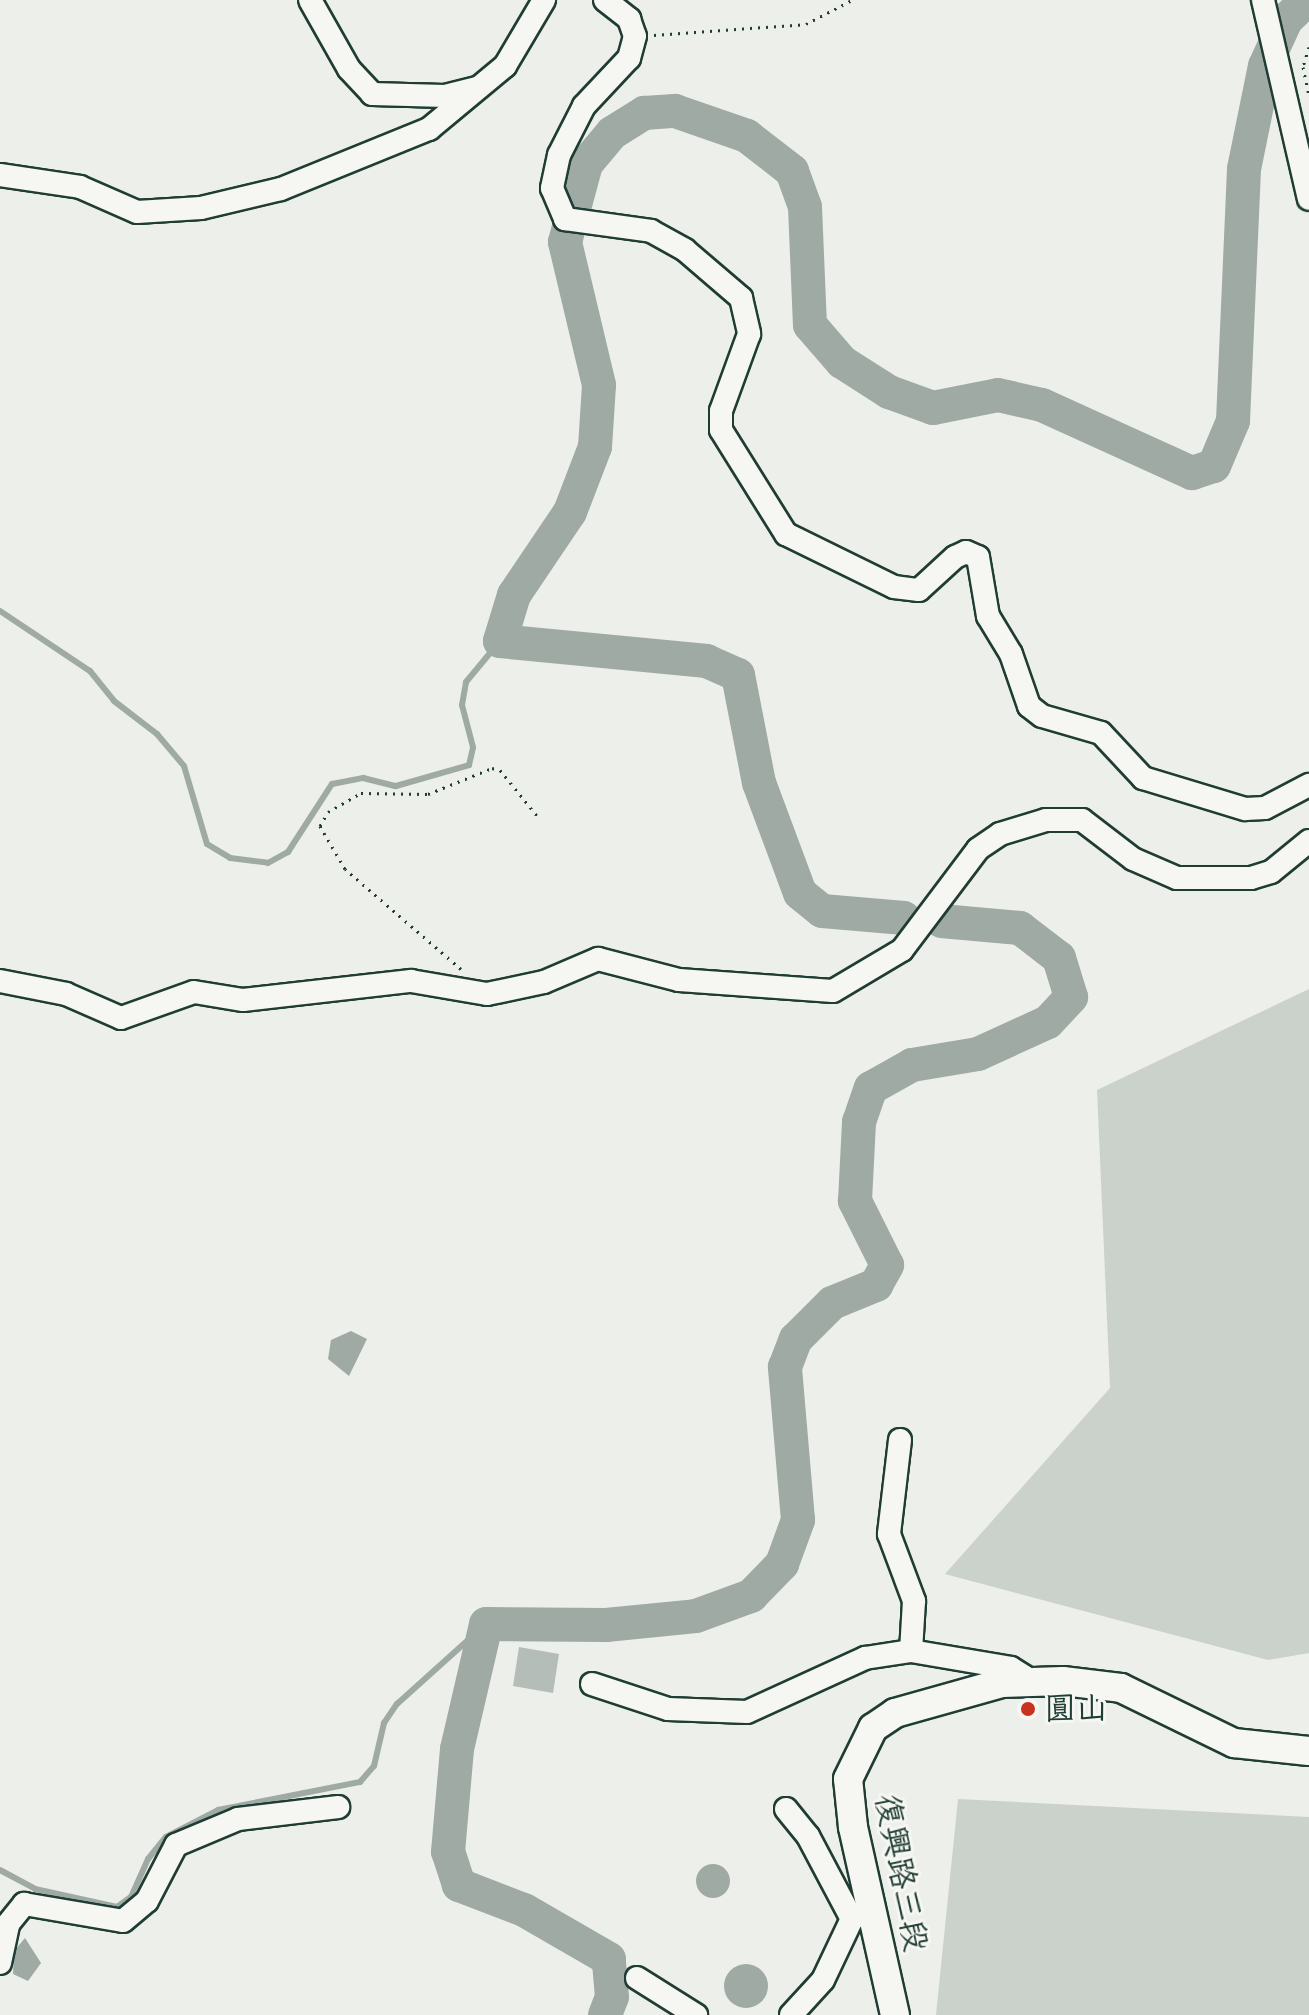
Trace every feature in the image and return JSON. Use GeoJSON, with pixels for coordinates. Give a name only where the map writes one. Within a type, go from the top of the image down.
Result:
{"type":"FeatureCollection","features":[{"type":"Feature","properties":{"kind":"main road","name":"復興路三段"},"geometry":{"type":"LineString","coordinates":[[895,2015],[862,1913],[848,1779],[873,1728],[895,1713],[1032,1681],[1121,1688],[1234,1743],[1309,1751]]}},
{"type":"Feature","properties":{"kind":"street"},"geometry":{"type":"LineString","coordinates":[[310,0],[354,77],[372,94],[445,96],[483,86]]}},
{"type":"Feature","properties":{"kind":"street"},"geometry":{"type":"LineString","coordinates":[[0,175],[52,180],[137,212],[201,208],[343,169],[429,129],[483,86],[505,66],[544,0]]}},
{"type":"Feature","properties":{"kind":"street"},"geometry":{"type":"LineString","coordinates":[[605,0],[629,19],[635,36],[629,58],[584,106],[559,155],[552,188],[574,223],[651,231],[685,250],[741,298],[749,334],[721,411],[721,430],[786,534],[894,587],[919,590],[955,557],[966,552],[978,557],[988,616],[1011,654],[1029,706],[1042,716],[1101,733],[1143,778],[1245,809],[1265,808],[1309,785]]}},
{"type":"Feature","properties":{"kind":"street"},"geometry":{"type":"LineString","coordinates":[[1263,0],[1266,26],[1281,72],[1309,199]]}},
{"type":"Feature","properties":{"kind":"street"},"geometry":{"type":"LineString","coordinates":[[0,981],[66,994],[121,1018],[194,992],[243,1000],[411,981],[487,994],[544,982],[598,959],[679,980],[763,988],[847,987],[902,950],[978,849],[1046,820],[1082,820],[1133,859],[1177,878],[1251,878],[1271,872],[1309,841]]}},
{"type":"Feature","properties":{"kind":"street"},"geometry":{"type":"LineString","coordinates":[[900,1440],[889,1534],[914,1601],[911,1651]]}},
{"type":"Feature","properties":{"kind":"street"},"geometry":{"type":"LineString","coordinates":[[592,1684],[668,1709],[747,1712],[865,1658],[911,1651],[1011,1668],[1032,1681]]}},
{"type":"Feature","properties":{"kind":"street"},"geometry":{"type":"LineString","coordinates":[[0,1963],[8,1924],[24,1904],[123,1921],[147,1901],[176,1845],[238,1819],[338,1807]]}},
{"type":"Feature","properties":{"kind":"street"},"geometry":{"type":"LineString","coordinates":[[786,1809],[862,1913],[823,1980],[791,2015]]}},
{"type":"Feature","properties":{"kind":"street"},"geometry":{"type":"LineString","coordinates":[[637,1978],[696,2015]]}},
{"type":"Feature","properties":{"kind":"path"},"geometry":{"type":"LineString","coordinates":[[635,36],[806,24],[852,0]]}},
{"type":"Feature","properties":{"kind":"path"},"geometry":{"type":"LineString","coordinates":[[1309,47],[1303,67],[1309,95]]}},
{"type":"Feature","properties":{"kind":"path"},"geometry":{"type":"LineString","coordinates":[[487,994],[345,869],[321,837],[320,826],[328,812],[361,793],[428,794],[492,768],[500,770],[538,817]]}},
{"type":"Feature","properties":{"kind":"shaded area"},"geometry":{"type":"Polygon","coordinates":[[[1309,989],[1309,1653],[1268,1660],[945,1574],[1110,1388],[1097,1090],[1309,989]]]}},
{"type":"Feature","properties":{"kind":"shaded area"},"geometry":{"type":"Polygon","coordinates":[[[351,1331],[367,1339],[349,1376],[328,1359],[331,1340],[351,1331]]]}},
{"type":"Feature","properties":{"kind":"shaded area"},"geometry":{"type":"Polygon","coordinates":[[[958,1799],[1309,1817],[1309,2015],[936,2015],[958,1799]]]}},
{"type":"Feature","properties":{"kind":"shaded area"},"geometry":{"type":"Polygon","coordinates":[[[713,1864],[725,1869],[730,1881],[725,1893],[713,1898],[701,1893],[696,1881],[701,1869],[713,1864]]]}},
{"type":"Feature","properties":{"kind":"shaded area"},"geometry":{"type":"Polygon","coordinates":[[[25,1938],[41,1963],[28,1981],[13,1974],[14,1951],[25,1938]]]}},
{"type":"Feature","properties":{"kind":"shaded area"},"geometry":{"type":"Polygon","coordinates":[[[746,1964],[762,1970],[768,1986],[762,2002],[746,2008],[730,2002],[724,1986],[730,1970],[746,1964]]]}},
{"type":"Feature","properties":{"kind":"building"},"geometry":{"type":"Polygon","coordinates":[[[519,1647],[559,1654],[553,1693],[513,1686],[519,1647]]]}},
{"type":"Feature","properties":{"kind":"waterway"},"geometry":{"type":"LineString","coordinates":[[904,918],[822,911],[800,893],[759,783],[738,675],[707,661],[500,641],[514,595],[570,512],[595,447],[599,385],[565,242],[586,164],[612,133],[644,113],[675,111],[747,136],[792,171],[805,207],[810,325],[842,362],[889,392],[933,408],[998,395],[1042,405],[1192,473],[1214,466],[1233,421],[1244,169],[1265,66],[1286,20],[1307,0]]}},
{"type":"Feature","properties":{"kind":"waterway"},"geometry":{"type":"LineString","coordinates":[[0,611],[90,671],[114,701],[157,734],[184,766],[207,844],[230,858],[268,863],[288,852],[332,784],[363,778],[396,786],[469,765],[473,747],[462,705],[466,682],[500,641]]}},
{"type":"Feature","properties":{"kind":"waterway"},"geometry":{"type":"LineString","coordinates":[[605,2015],[612,1997],[609,1959],[524,1910],[459,1885],[448,1852],[457,1749],[486,1624],[606,1625],[696,1616],[751,1596],[782,1564],[798,1520],[785,1367],[796,1339],[832,1303],[876,1285],[887,1265],[855,1201],[859,1122],[871,1088],[912,1065],[978,1054],[1048,1022],[1071,997],[1059,958],[1020,928],[941,921]]}},
{"type":"Feature","properties":{"kind":"waterway"},"geometry":{"type":"LineString","coordinates":[[0,1870],[35,1889],[117,1907],[131,1897],[148,1859],[166,1837],[218,1810],[360,1782],[374,1766],[384,1723],[397,1704],[486,1624]]}},
{"type":"Feature","properties":{"kind":"place","name":"圓山"},"geometry":{"type":"Point","coordinates":[1028,1709]}}]}
